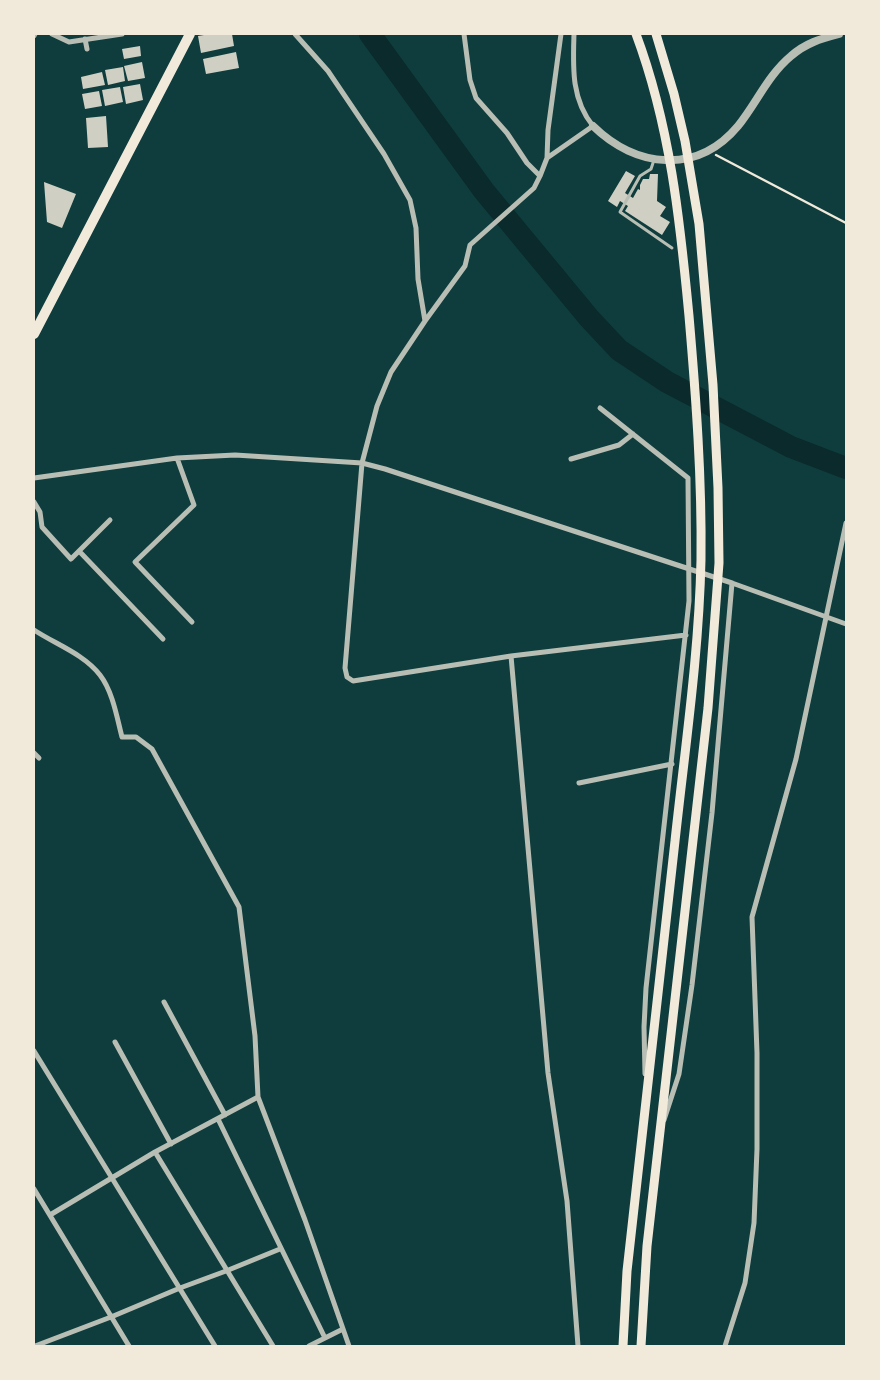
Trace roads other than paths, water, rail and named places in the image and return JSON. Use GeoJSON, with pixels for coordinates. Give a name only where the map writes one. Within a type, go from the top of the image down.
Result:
{"type":"FeatureCollection","features":[{"type":"Feature","properties":{"kind":"main road"},"geometry":{"type":"LineString","coordinates":[[623,1346],[627,1271],[690,706],[700,563],[701,489],[681,227],[668,143],[636,34]]}},
{"type":"Feature","properties":{"kind":"main road"},"geometry":{"type":"LineString","coordinates":[[641,1346],[647,1246],[708,708],[719,563],[714,385],[704,273],[692,177],[674,94],[656,34]]}},
{"type":"Feature","properties":{"kind":"main road"},"geometry":{"type":"LineString","coordinates":[[34,334],[187,35]]}},
{"type":"Feature","properties":{"kind":"street"},"geometry":{"type":"LineString","coordinates":[[52,34],[68,42],[122,34]]}},
{"type":"Feature","properties":{"kind":"street"},"geometry":{"type":"LineString","coordinates":[[295,34],[328,71],[384,154],[410,200],[416,228],[418,278],[425,321]]}},
{"type":"Feature","properties":{"kind":"street"},"geometry":{"type":"LineString","coordinates":[[464,34],[470,80],[476,98],[507,133],[527,163],[540,176]]}},
{"type":"Feature","properties":{"kind":"street"},"geometry":{"type":"LineString","coordinates":[[561,34],[548,130],[547,158],[540,176],[534,188],[526,196],[470,245],[465,266],[391,372],[377,406],[362,463],[345,668],[347,677],[353,681],[512,656],[686,635]]}},
{"type":"Feature","properties":{"kind":"street"},"geometry":{"type":"LineString","coordinates":[[574,34],[573,70],[575,91],[582,111],[593,126],[613,143],[627,151],[654,160],[667,161],[691,158],[708,151],[724,140],[737,127],[763,89],[790,56],[810,42],[839,34]]}},
{"type":"Feature","properties":{"kind":"street"},"geometry":{"type":"LineString","coordinates":[[85,39],[87,49]]}},
{"type":"Feature","properties":{"kind":"street"},"geometry":{"type":"LineString","coordinates":[[547,158],[593,126]]}},
{"type":"Feature","properties":{"kind":"street"},"geometry":{"type":"LineString","coordinates":[[600,408],[688,478],[690,601],[646,988],[644,1027],[646,1104]]}},
{"type":"Feature","properties":{"kind":"street"},"geometry":{"type":"LineString","coordinates":[[572,459],[619,445],[633,434]]}},
{"type":"Feature","properties":{"kind":"street"},"geometry":{"type":"LineString","coordinates":[[34,478],[178,458],[235,455],[362,463],[732,582],[846,624]]}},
{"type":"Feature","properties":{"kind":"street"},"geometry":{"type":"LineString","coordinates":[[178,458],[194,505],[134,562],[192,622]]}},
{"type":"Feature","properties":{"kind":"street"},"geometry":{"type":"LineString","coordinates":[[34,502],[40,512],[42,527],[71,559],[110,520]]}},
{"type":"Feature","properties":{"kind":"street"},"geometry":{"type":"LineString","coordinates":[[725,1346],[745,1283],[754,1223],[757,1149],[757,1062],[752,917],[796,759],[846,523]]}},
{"type":"Feature","properties":{"kind":"street"},"geometry":{"type":"LineString","coordinates":[[79,551],[163,640]]}},
{"type":"Feature","properties":{"kind":"street"},"geometry":{"type":"LineString","coordinates":[[659,1136],[679,1074],[692,985],[712,813],[732,582]]}},
{"type":"Feature","properties":{"kind":"street"},"geometry":{"type":"LineString","coordinates":[[34,630],[84,660],[101,676],[110,694],[122,737],[136,737],[152,749],[239,908],[255,1036],[258,1097],[350,1346]]}},
{"type":"Feature","properties":{"kind":"street"},"geometry":{"type":"LineString","coordinates":[[512,656],[548,1073],[567,1201],[578,1346]]}},
{"type":"Feature","properties":{"kind":"street"},"geometry":{"type":"LineString","coordinates":[[34,753],[39,758]]}},
{"type":"Feature","properties":{"kind":"street"},"geometry":{"type":"LineString","coordinates":[[579,783],[672,764]]}},
{"type":"Feature","properties":{"kind":"street"},"geometry":{"type":"LineString","coordinates":[[164,1002],[225,1115]]}},
{"type":"Feature","properties":{"kind":"street"},"geometry":{"type":"LineString","coordinates":[[115,1042],[171,1144]]}},
{"type":"Feature","properties":{"kind":"street"},"geometry":{"type":"LineString","coordinates":[[34,1051],[215,1346]]}},
{"type":"Feature","properties":{"kind":"street"},"geometry":{"type":"LineString","coordinates":[[50,1215],[155,1152],[258,1097]]}},
{"type":"Feature","properties":{"kind":"street"},"geometry":{"type":"LineString","coordinates":[[218,1119],[325,1338]]}},
{"type":"Feature","properties":{"kind":"street"},"geometry":{"type":"LineString","coordinates":[[155,1152],[273,1346]]}},
{"type":"Feature","properties":{"kind":"street"},"geometry":{"type":"LineString","coordinates":[[34,1189],[129,1346]]}},
{"type":"Feature","properties":{"kind":"street"},"geometry":{"type":"LineString","coordinates":[[35,1346],[48,1344],[180,1288],[280,1249]]}},
{"type":"Feature","properties":{"kind":"street"},"geometry":{"type":"LineString","coordinates":[[309,1346],[343,1329]]}},
{"type":"Feature","properties":{"kind":"lane"},"geometry":{"type":"LineString","coordinates":[[654,160],[651,169],[640,176],[620,212],[672,248]]}},
{"type":"Feature","properties":{"kind":"waterway"},"geometry":{"type":"LineString","coordinates":[[370,34],[484,191],[589,318],[619,350],[667,382],[791,447],[846,468]]}}]}
